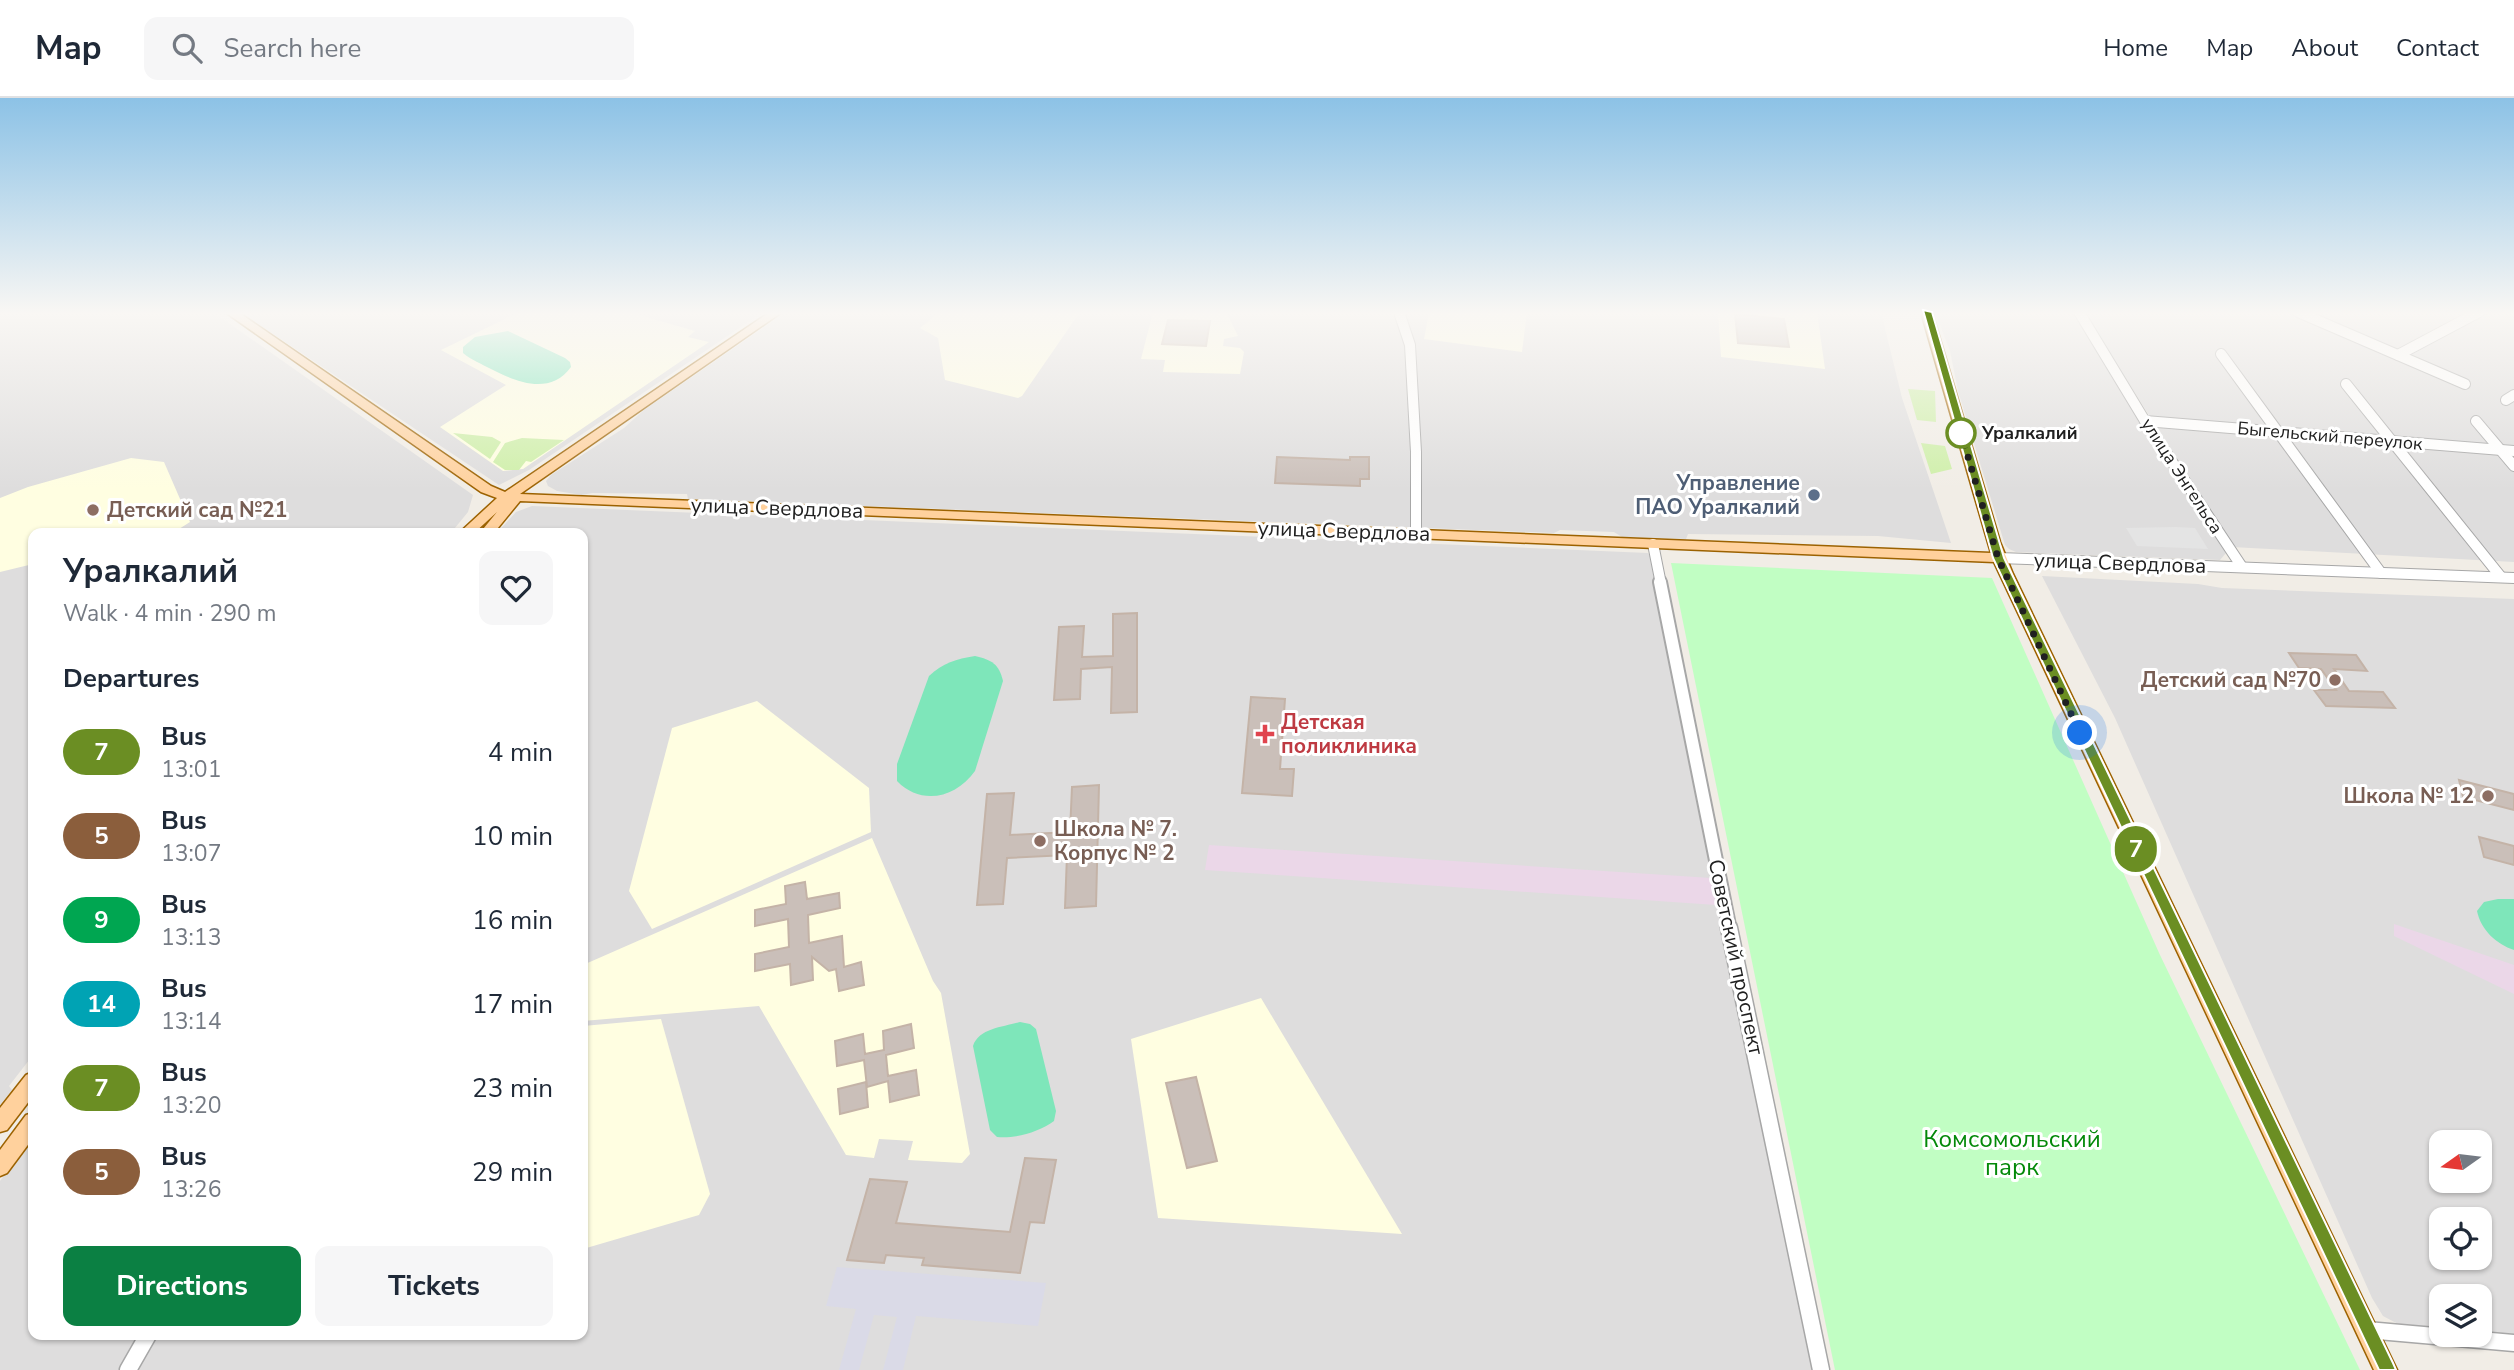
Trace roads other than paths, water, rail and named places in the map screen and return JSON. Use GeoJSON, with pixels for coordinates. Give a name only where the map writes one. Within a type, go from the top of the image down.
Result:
{"type":"FeatureCollection","features":[{"type":"Feature","properties":{"kind":"main road","name":"улица Свердлова"},"geometry":{"type":"LineString","coordinates":[[317,371],[486,489],[511,497],[1998,558]]}},
{"type":"Feature","properties":{"kind":"main road"},"geometry":{"type":"LineString","coordinates":[[470,528],[482,515],[511,497],[536,476],[690,371]]}},
{"type":"Feature","properties":{"kind":"main road"},"geometry":{"type":"LineString","coordinates":[[1944,371],[1998,558],[2386,1370]]}},
{"type":"Feature","properties":{"kind":"main road"},"geometry":{"type":"LineString","coordinates":[[490,528],[511,497]]}},
{"type":"Feature","properties":{"kind":"main road"},"geometry":{"type":"LineString","coordinates":[[0,1123],[28,1087]]}},
{"type":"Feature","properties":{"kind":"main road"},"geometry":{"type":"LineString","coordinates":[[0,1166],[28,1129]]}},
{"type":"Feature","properties":{"kind":"street"},"geometry":{"type":"LineString","coordinates":[[1411,371],[1416,430],[1416,534]]}},
{"type":"Feature","properties":{"kind":"street","name":"улица Энгельса"},"geometry":{"type":"LineString","coordinates":[[2115,371],[2242,567]]}},
{"type":"Feature","properties":{"kind":"street"},"geometry":{"type":"LineString","coordinates":[[2233,371],[2381,572]]}},
{"type":"Feature","properties":{"kind":"street"},"geometry":{"type":"LineString","coordinates":[[2436,371],[2465,384]]}},
{"type":"Feature","properties":{"kind":"street"},"geometry":{"type":"LineString","coordinates":[[2346,384],[2501,577]]}},
{"type":"Feature","properties":{"kind":"street","name":"Быгельский переулок"},"geometry":{"type":"LineString","coordinates":[[2145,421],[2514,451]]}},
{"type":"Feature","properties":{"kind":"street"},"geometry":{"type":"LineString","coordinates":[[2476,421],[2514,466]]}},
{"type":"Feature","properties":{"kind":"street","name":"Советский проспект"},"geometry":{"type":"LineString","coordinates":[[1653,544],[1821,1370]]}},
{"type":"Feature","properties":{"kind":"street","name":"улица Свердлова"},"geometry":{"type":"LineString","coordinates":[[1998,558],[2514,578]]}},
{"type":"Feature","properties":{"kind":"street"},"geometry":{"type":"LineString","coordinates":[[2367,1330],[2514,1343]]}},
{"type":"Feature","properties":{"kind":"street"},"geometry":{"type":"LineString","coordinates":[[128,1370],[145,1340]]}},
{"type":"Feature","properties":{"kind":"place","name":"Уралкалий"},"geometry":{"type":"Point","coordinates":[1961,433]}},
{"type":"Feature","properties":{"kind":"place","name":"Управление ПАО Уралкалий"},"geometry":{"type":"Point","coordinates":[1814,495]}},
{"type":"Feature","properties":{"kind":"place","name":"Детский сад №21"},"geometry":{"type":"Point","coordinates":[93,510]}},
{"type":"Feature","properties":{"kind":"place","name":"Детский сад №70"},"geometry":{"type":"Point","coordinates":[2335,680]}},
{"type":"Feature","properties":{"kind":"place","name":"Детская поликлиника"},"geometry":{"type":"Point","coordinates":[1265,734]}},
{"type":"Feature","properties":{"kind":"place","name":"Школа № 12"},"geometry":{"type":"Point","coordinates":[2488,796]}},
{"type":"Feature","properties":{"kind":"place","name":"Школа № 7. Корпус № 2"},"geometry":{"type":"Point","coordinates":[1040,841]}},
{"type":"Feature","properties":{"kind":"park label","name":"Комсомольский парк"},"geometry":{"type":"Point","coordinates":[2012,1153]}}]}
